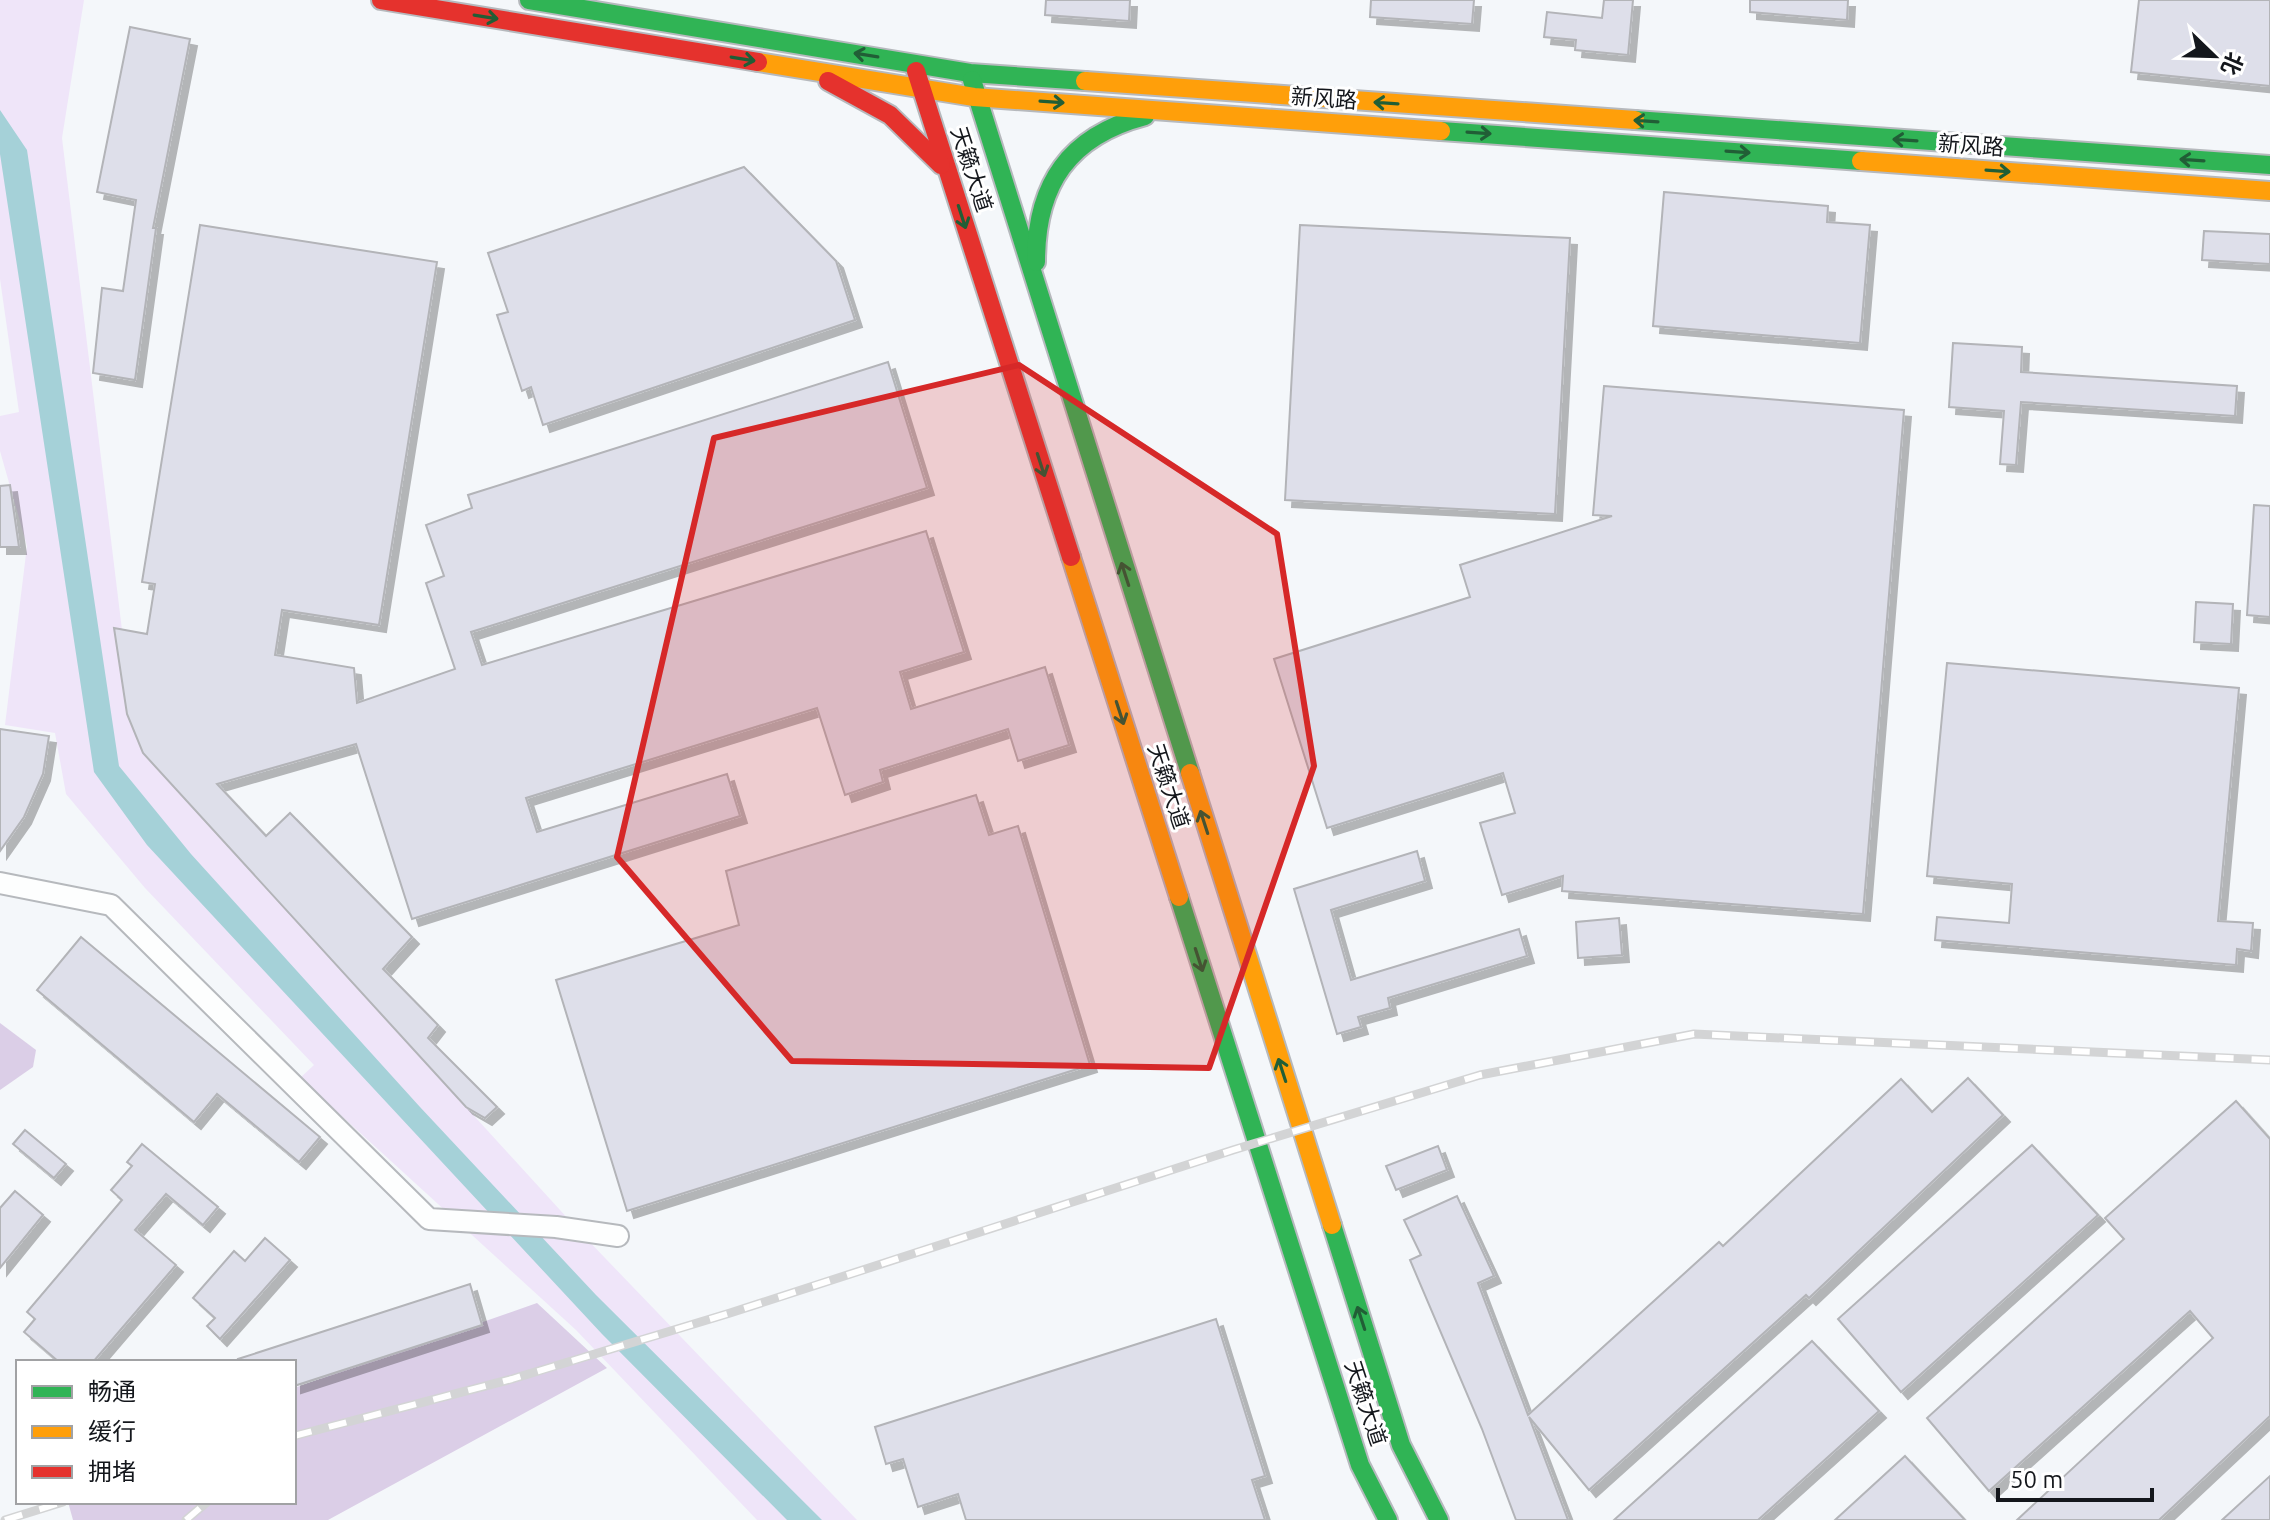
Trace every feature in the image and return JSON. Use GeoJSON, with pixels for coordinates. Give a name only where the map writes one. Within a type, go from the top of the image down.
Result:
{"type":"FeatureCollection","features":[{"type":"Feature","properties":{"kind":"main road","name":"新风路"},"geometry":{"type":"LineString","coordinates":[[381,0],[974,97],[2270,191]]}},
{"type":"Feature","properties":{"kind":"main road","name":"新风路"},"geometry":{"type":"LineString","coordinates":[[529,0],[970,73],[2270,165]]}},
{"type":"Feature","properties":{"kind":"main road","name":"天籁大道"},"geometry":{"type":"LineString","coordinates":[[914,63],[1360,1465],[1388,1520]]}},
{"type":"Feature","properties":{"kind":"main road"},"geometry":{"type":"LineString","coordinates":[[782,65],[851,90],[927,145],[948,174]]}},
{"type":"Feature","properties":{"kind":"main road","name":"天籁大道"},"geometry":{"type":"LineString","coordinates":[[970,73],[974,97],[1401,1445],[1439,1520]]}},
{"type":"Feature","properties":{"kind":"main road"},"geometry":{"type":"LineString","coordinates":[[1039,303],[1034,232],[1047,186],[1077,150],[1120,120],[1172,111]]}},
{"type":"Feature","properties":{"kind":"street"},"geometry":{"type":"LineString","coordinates":[[0,883],[111,905],[429,1219],[475,1225],[556,1227],[618,1236]]}},
{"type":"Feature","properties":{"kind":"highlighted area"},"geometry":{"type":"Polygon","coordinates":[[[1019,365],[1277,534],[1314,766],[1209,1068],[792,1061],[617,857],[714,438],[1019,365]]]}},
{"type":"Feature","properties":{"kind":"shaded area"},"geometry":{"type":"Polygon","coordinates":[[[0,0],[84,0],[62,138],[122,630],[115,631],[127,714],[143,753],[581,1233],[857,1520],[757,1520],[576,1330],[300,1078],[314,1065],[145,888],[66,794],[55,733],[5,725],[27,546],[0,451],[0,416],[19,412],[0,279],[0,0]]]}},
{"type":"Feature","properties":{"kind":"shaded area"},"geometry":{"type":"Polygon","coordinates":[[[0,1023],[36,1050],[33,1067],[0,1090],[0,1023]]]}},
{"type":"Feature","properties":{"kind":"shaded area"},"geometry":{"type":"Polygon","coordinates":[[[537,1303],[607,1368],[328,1520],[73,1520],[69,1504],[296,1504],[296,1387],[537,1303]]]}},
{"type":"Feature","properties":{"kind":"water"},"geometry":{"type":"Polygon","coordinates":[[[0,110],[27,150],[119,766],[191,854],[420,1107],[596,1295],[822,1520],[787,1520],[602,1334],[147,845],[94,772],[0,154],[0,110]]]}},
{"type":"Feature","properties":{"kind":"building"},"geometry":{"type":"Polygon","coordinates":[[[1046,0],[1130,0],[1129,21],[1045,15],[1046,0]]]}},
{"type":"Feature","properties":{"kind":"building"},"geometry":{"type":"Polygon","coordinates":[[[1371,0],[1474,0],[1472,24],[1370,17],[1371,0]]]}},
{"type":"Feature","properties":{"kind":"building"},"geometry":{"type":"Polygon","coordinates":[[[1604,0],[1633,0],[1628,55],[1575,50],[1576,40],[1544,37],[1547,12],[1602,18],[1604,0]]]}},
{"type":"Feature","properties":{"kind":"building"},"geometry":{"type":"Polygon","coordinates":[[[1750,0],[1848,0],[1847,20],[1750,12],[1750,0]]]}},
{"type":"Feature","properties":{"kind":"building"},"geometry":{"type":"Polygon","coordinates":[[[2139,0],[2270,0],[2270,86],[2131,72],[2139,0]]]}},
{"type":"Feature","properties":{"kind":"building"},"geometry":{"type":"Polygon","coordinates":[[[130,27],[190,39],[153,228],[156,228],[135,380],[93,373],[102,288],[123,291],[136,200],[97,192],[130,27]]]}},
{"type":"Feature","properties":{"kind":"building"},"geometry":{"type":"Polygon","coordinates":[[[744,167],[836,261],[855,320],[543,425],[531,387],[522,391],[497,315],[508,312],[488,253],[744,167]]]}},
{"type":"Feature","properties":{"kind":"building"},"geometry":{"type":"Polygon","coordinates":[[[1664,192],[1828,206],[1827,222],[1870,225],[1860,343],[1653,326],[1664,192]]]}},
{"type":"Feature","properties":{"kind":"building"},"geometry":{"type":"Polygon","coordinates":[[[200,225],[437,262],[379,625],[282,610],[275,655],[354,668],[357,703],[455,669],[426,583],[444,576],[426,525],[472,508],[468,495],[888,362],[927,488],[471,632],[482,665],[926,531],[964,652],[900,672],[911,709],[1045,667],[1069,745],[1018,761],[1008,729],[880,770],[883,782],[845,795],[817,708],[526,798],[537,832],[727,774],[740,816],[412,919],[356,744],[217,784],[266,836],[290,813],[412,937],[383,969],[438,1025],[428,1038],[497,1107],[485,1118],[466,1107],[143,753],[127,714],[114,628],[147,634],[155,584],[142,582],[200,225]]]}},
{"type":"Feature","properties":{"kind":"building"},"geometry":{"type":"Polygon","coordinates":[[[1300,225],[1570,238],[1555,514],[1285,500],[1300,225]]]}},
{"type":"Feature","properties":{"kind":"building"},"geometry":{"type":"Polygon","coordinates":[[[2204,231],[2270,234],[2270,264],[2202,260],[2204,231]]]}},
{"type":"Feature","properties":{"kind":"building"},"geometry":{"type":"Polygon","coordinates":[[[1953,343],[2022,347],[2021,372],[2237,386],[2235,416],[2021,402],[2016,465],[2000,464],[2004,411],[1949,407],[1953,343]]]}},
{"type":"Feature","properties":{"kind":"building"},"geometry":{"type":"Polygon","coordinates":[[[1604,386],[1904,410],[1863,914],[1562,891],[1563,876],[1502,895],[1480,823],[1515,813],[1503,773],[1327,828],[1274,659],[1470,597],[1460,565],[1612,516],[1593,515],[1604,386]]]}},
{"type":"Feature","properties":{"kind":"building"},"geometry":{"type":"Polygon","coordinates":[[[10,485],[19,547],[0,547],[0,486],[10,485]]]}},
{"type":"Feature","properties":{"kind":"building"},"geometry":{"type":"Polygon","coordinates":[[[2254,505],[2270,506],[2270,617],[2247,615],[2254,505]]]}},
{"type":"Feature","properties":{"kind":"building"},"geometry":{"type":"Polygon","coordinates":[[[2196,602],[2233,604],[2231,644],[2194,642],[2196,602]]]}},
{"type":"Feature","properties":{"kind":"building"},"geometry":{"type":"Polygon","coordinates":[[[1947,663],[2239,688],[2218,921],[2253,923],[2251,951],[2237,949],[2236,965],[1935,940],[1937,917],[2009,923],[2012,884],[1927,876],[1947,663]]]}},
{"type":"Feature","properties":{"kind":"building"},"geometry":{"type":"Polygon","coordinates":[[[0,729],[49,736],[43,774],[24,817],[0,851],[0,729]]]}},
{"type":"Feature","properties":{"kind":"building"},"geometry":{"type":"Polygon","coordinates":[[[976,795],[989,835],[1018,826],[1090,1065],[627,1211],[556,980],[739,925],[726,871],[976,795]]]}},
{"type":"Feature","properties":{"kind":"building"},"geometry":{"type":"Polygon","coordinates":[[[1417,851],[1425,881],[1331,910],[1351,980],[1519,929],[1527,956],[1388,998],[1390,1008],[1358,1017],[1361,1027],[1337,1034],[1294,889],[1417,851]]]}},
{"type":"Feature","properties":{"kind":"building"},"geometry":{"type":"Polygon","coordinates":[[[1619,918],[1622,955],[1578,958],[1576,922],[1619,918]]]}},
{"type":"Feature","properties":{"kind":"building"},"geometry":{"type":"Polygon","coordinates":[[[81,937],[320,1137],[299,1162],[217,1094],[194,1122],[37,990],[81,937]]]}},
{"type":"Feature","properties":{"kind":"building"},"geometry":{"type":"Polygon","coordinates":[[[1968,1078],[2003,1115],[1809,1298],[1806,1295],[1589,1490],[1529,1417],[1568,1520],[1516,1520],[1482,1429],[1410,1260],[1421,1255],[1404,1220],[1457,1196],[1494,1276],[1478,1283],[1528,1415],[1719,1242],[1723,1246],[1901,1079],[1932,1112],[1968,1078]]]}},
{"type":"Feature","properties":{"kind":"building"},"geometry":{"type":"Polygon","coordinates":[[[2236,1101],[2270,1139],[2270,1416],[2159,1520],[2017,1520],[2213,1338],[2190,1311],[1989,1491],[1927,1418],[2124,1239],[2105,1218],[2236,1101]]]}},
{"type":"Feature","properties":{"kind":"building"},"geometry":{"type":"Polygon","coordinates":[[[25,1130],[66,1164],[54,1178],[13,1144],[25,1130]]]}},
{"type":"Feature","properties":{"kind":"building"},"geometry":{"type":"Polygon","coordinates":[[[142,1144],[218,1207],[203,1225],[166,1194],[135,1230],[176,1265],[95,1360],[57,1360],[24,1332],[35,1319],[27,1312],[122,1200],[111,1190],[132,1166],[127,1162],[142,1144]]]}},
{"type":"Feature","properties":{"kind":"building"},"geometry":{"type":"Polygon","coordinates":[[[2032,1145],[2098,1215],[1901,1392],[1838,1319],[2032,1145]]]}},
{"type":"Feature","properties":{"kind":"building"},"geometry":{"type":"Polygon","coordinates":[[[1438,1146],[1447,1170],[1396,1190],[1386,1166],[1438,1146]]]}},
{"type":"Feature","properties":{"kind":"building"},"geometry":{"type":"Polygon","coordinates":[[[15,1191],[43,1215],[0,1268],[0,1208],[15,1191]]]}},
{"type":"Feature","properties":{"kind":"building"},"geometry":{"type":"Polygon","coordinates":[[[265,1238],[290,1260],[220,1339],[207,1326],[215,1318],[193,1298],[234,1251],[245,1261],[265,1238]]]}},
{"type":"Feature","properties":{"kind":"building"},"geometry":{"type":"Polygon","coordinates":[[[470,1284],[482,1325],[296,1385],[296,1360],[238,1359],[470,1284]]]}},
{"type":"Feature","properties":{"kind":"building"},"geometry":{"type":"Polygon","coordinates":[[[1216,1319],[1265,1476],[1252,1480],[1265,1520],[966,1520],[958,1494],[918,1507],[903,1459],[886,1464],[875,1427],[1216,1319]]]}},
{"type":"Feature","properties":{"kind":"building"},"geometry":{"type":"Polygon","coordinates":[[[1812,1341],[1879,1411],[1758,1520],[1614,1520],[1812,1341]]]}},
{"type":"Feature","properties":{"kind":"building"},"geometry":{"type":"Polygon","coordinates":[[[1905,1456],[1965,1520],[1835,1520],[1905,1456]]]}},
{"type":"Feature","properties":{"kind":"building"},"geometry":{"type":"Polygon","coordinates":[[[2270,1476],[2270,1520],[2222,1520],[2270,1476]]]}},
{"type":"Feature","properties":{"kind":"railway"},"geometry":{"type":"LineString","coordinates":[[296,1435],[512,1379],[730,1313],[1233,1150],[1480,1075],[1694,1034],[2270,1060]]}},
{"type":"Feature","properties":{"kind":"railway"},"geometry":{"type":"LineString","coordinates":[[5,1520],[57,1504]]}},
{"type":"Feature","properties":{"kind":"railway"},"geometry":{"type":"LineString","coordinates":[[186,1520],[205,1504]]}},
{"type":"Feature","properties":{"kind":"traffic: fast"},"geometry":{"type":"LineString","coordinates":[[529,0],[970,73],[1085,81]]}},
{"type":"Feature","properties":{"kind":"traffic: fast"},"geometry":{"type":"LineString","coordinates":[[972,80],[1190,773]]}},
{"type":"Feature","properties":{"kind":"traffic: fast"},"geometry":{"type":"LineString","coordinates":[[1036,262],[1042,209],[1062,167],[1077,150],[1096,136],[1145,116]]}},
{"type":"Feature","properties":{"kind":"traffic: fast"},"geometry":{"type":"LineString","coordinates":[[1635,120],[2270,165]]}},
{"type":"Feature","properties":{"kind":"traffic: fast"},"geometry":{"type":"LineString","coordinates":[[1441,131],[1861,161]]}},
{"type":"Feature","properties":{"kind":"traffic: fast"},"geometry":{"type":"LineString","coordinates":[[1179,897],[1360,1465],[1388,1520]]}},
{"type":"Feature","properties":{"kind":"traffic: fast"},"geometry":{"type":"LineString","coordinates":[[1332,1225],[1401,1445],[1439,1520]]}},
{"type":"Feature","properties":{"kind":"traffic: slow"},"geometry":{"type":"LineString","coordinates":[[758,62],[974,97],[1441,131]]}},
{"type":"Feature","properties":{"kind":"traffic: slow"},"geometry":{"type":"LineString","coordinates":[[1085,81],[1635,120]]}},
{"type":"Feature","properties":{"kind":"traffic: slow"},"geometry":{"type":"LineString","coordinates":[[1861,161],[2270,191]]}},
{"type":"Feature","properties":{"kind":"traffic: slow"},"geometry":{"type":"LineString","coordinates":[[1071,557],[1179,897]]}},
{"type":"Feature","properties":{"kind":"traffic: slow"},"geometry":{"type":"LineString","coordinates":[[1190,773],[1332,1225]]}},
{"type":"Feature","properties":{"kind":"traffic: jam"},"geometry":{"type":"LineString","coordinates":[[381,0],[758,62]]}},
{"type":"Feature","properties":{"kind":"traffic: jam"},"geometry":{"type":"LineString","coordinates":[[916,71],[1071,557]]}},
{"type":"Feature","properties":{"kind":"traffic: jam"},"geometry":{"type":"LineString","coordinates":[[828,81],[890,115],[941,165]]}}]}
